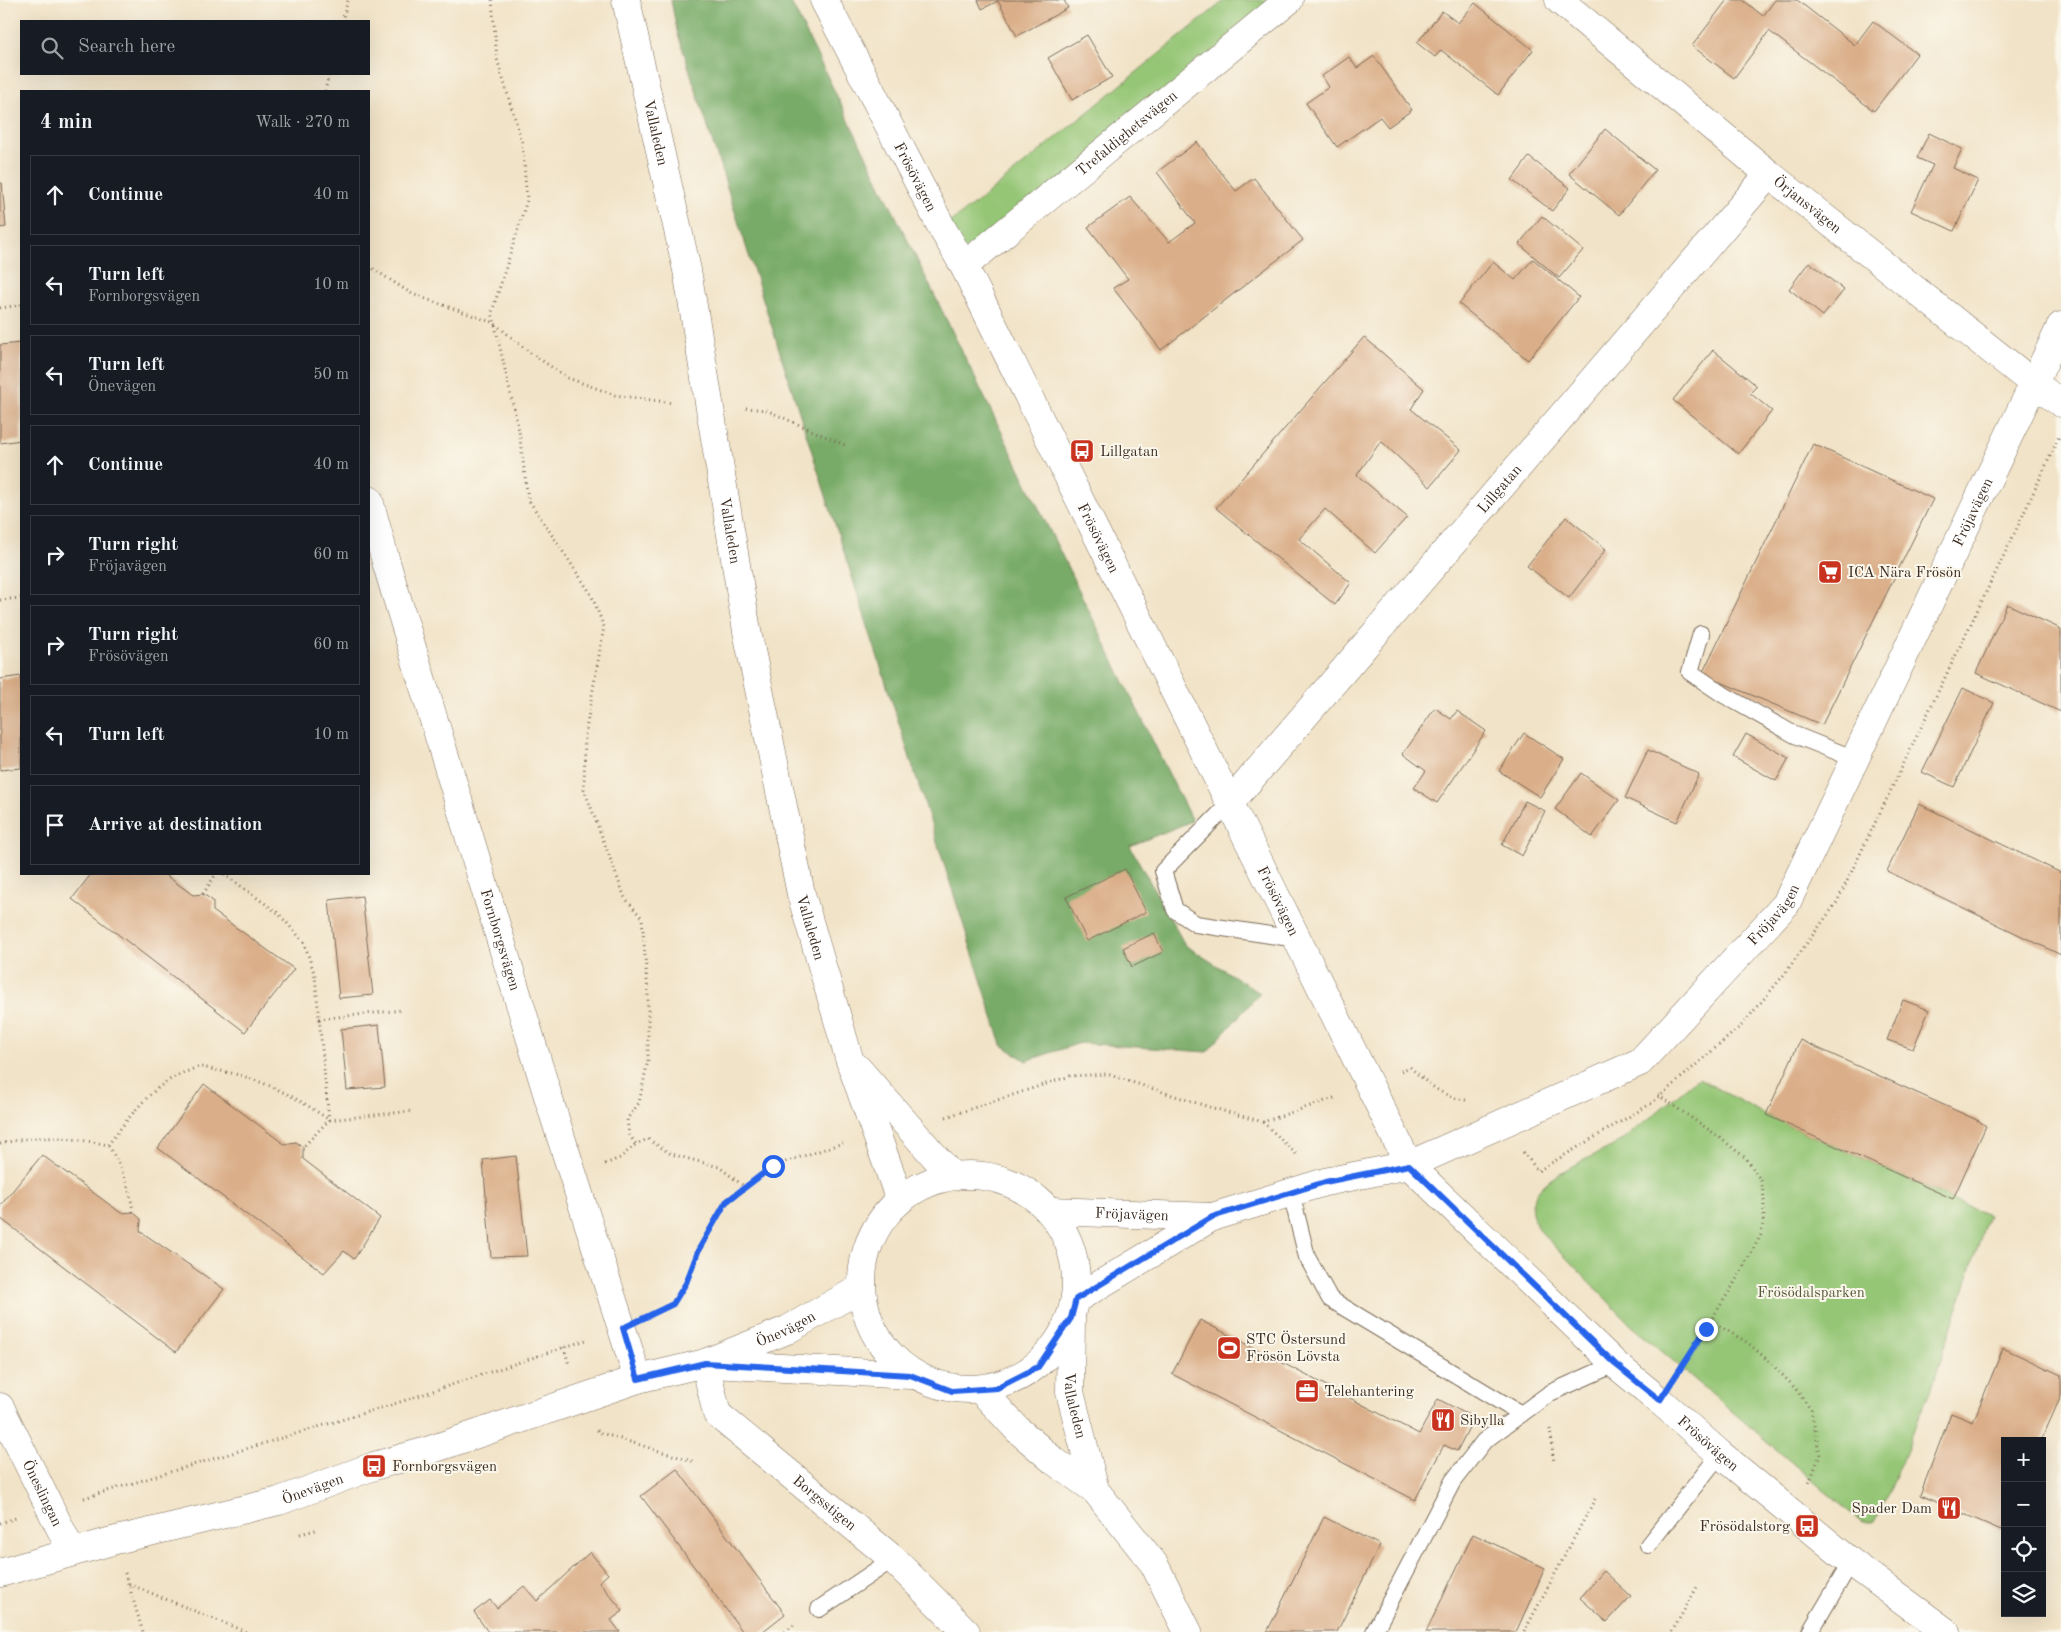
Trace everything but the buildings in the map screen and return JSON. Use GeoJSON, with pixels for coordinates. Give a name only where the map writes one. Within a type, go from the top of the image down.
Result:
{"type":"FeatureCollection","features":[{"type":"Feature","properties":{"kind":"street","name":"Vallaleden"},"geometry":{"type":"LineString","coordinates":[[626,0],[687,270],[711,404],[747,631],[801,894],[849,1058],[900,1200]]}},
{"type":"Feature","properties":{"kind":"street","name":"Frösövägen"},"geometry":{"type":"LineString","coordinates":[[824,0],[964,266],[1409,1165],[1615,1364],[1851,1562],[1946,1632]]}},
{"type":"Feature","properties":{"kind":"street","name":"Trefaldighetsvägen"},"geometry":{"type":"LineString","coordinates":[[964,266],[1289,0]]}},
{"type":"Feature","properties":{"kind":"street","name":"Örjansvägen"},"geometry":{"type":"LineString","coordinates":[[1559,0],[1769,174],[2061,404]]}},
{"type":"Feature","properties":{"kind":"street","name":"Lillgatan"},"geometry":{"type":"LineString","coordinates":[[1230,803],[1769,174]]}},
{"type":"Feature","properties":{"kind":"street","name":"Fröjavägen"},"geometry":{"type":"LineString","coordinates":[[1074,1309],[1212,1217],[1325,1182],[1409,1165],[1640,1062],[1786,904],[2061,326]]}},
{"type":"Feature","properties":{"kind":"street","name":"Fornborgsvägen"},"geometry":{"type":"LineString","coordinates":[[370,508],[377,563],[638,1379]]}},
{"type":"Feature","properties":{"kind":"street","name":"Vallaleden"},"geometry":{"type":"LineString","coordinates":[[849,1058],[952,1174],[999,1176],[1035,1196],[1051,1211],[1072,1248],[1074,1309],[1070,1392],[1095,1490]]}},
{"type":"Feature","properties":{"kind":"street"},"geometry":{"type":"LineString","coordinates":[[952,1174],[921,1184],[900,1200],[868,1238],[862,1288],[885,1353],[910,1375],[952,1391],[997,1388],[1038,1367],[1074,1309]]}},
{"type":"Feature","properties":{"kind":"street","name":"Fröjavägen"},"geometry":{"type":"LineString","coordinates":[[1051,1211],[1212,1217]]}},
{"type":"Feature","properties":{"kind":"street","name":"Önevägen"},"geometry":{"type":"LineString","coordinates":[[0,1574],[112,1541],[279,1501],[374,1466],[427,1451],[638,1379],[705,1363],[787,1330],[862,1288]]}},
{"type":"Feature","properties":{"kind":"street","name":"Önevägen"},"geometry":{"type":"LineString","coordinates":[[705,1363],[910,1375]]}},
{"type":"Feature","properties":{"kind":"street","name":"Borgsstigen"},"geometry":{"type":"LineString","coordinates":[[705,1363],[717,1414],[893,1559],[966,1632]]}},
{"type":"Feature","properties":{"kind":"street","name":"Vallaleden"},"geometry":{"type":"LineString","coordinates":[[980,1389],[1018,1430],[1054,1462],[1095,1490],[1154,1564],[1188,1632]]}},
{"type":"Feature","properties":{"kind":"street","name":"Öneslingan"},"geometry":{"type":"LineString","coordinates":[[1,1411],[72,1552]]}},
{"type":"Feature","properties":{"kind":"lane"},"geometry":{"type":"LineString","coordinates":[[1701,634],[1690,672],[1724,695],[1795,735],[1855,759]]}},
{"type":"Feature","properties":{"kind":"lane"},"geometry":{"type":"LineString","coordinates":[[1230,803],[1163,871],[1175,910],[1196,924],[1297,939]]}},
{"type":"Feature","properties":{"kind":"lane"},"geometry":{"type":"LineString","coordinates":[[1291,1193],[1307,1258],[1330,1299],[1521,1414]]}},
{"type":"Feature","properties":{"kind":"lane"},"geometry":{"type":"LineString","coordinates":[[1374,1632],[1454,1481],[1484,1441],[1550,1393],[1615,1364]]}},
{"type":"Feature","properties":{"kind":"lane"},"geometry":{"type":"LineString","coordinates":[[1648,1545],[1720,1454]]}},
{"type":"Feature","properties":{"kind":"lane"},"geometry":{"type":"LineString","coordinates":[[819,1609],[893,1559]]}},
{"type":"Feature","properties":{"kind":"lane"},"geometry":{"type":"LineString","coordinates":[[1810,1632],[1851,1562]]}},
{"type":"Feature","properties":{"kind":"path"},"geometry":{"type":"LineString","coordinates":[[342,20],[348,0]]}},
{"type":"Feature","properties":{"kind":"path"},"geometry":{"type":"LineString","coordinates":[[492,0],[497,59],[522,142],[527,200],[492,312],[519,431],[528,499],[591,594],[604,628],[585,735],[584,789],[625,898],[642,918],[648,993],[648,1060],[640,1103],[627,1119],[629,1135],[636,1144],[648,1139],[671,1154],[719,1167],[745,1187]]}},
{"type":"Feature","properties":{"kind":"path"},"geometry":{"type":"LineString","coordinates":[[325,90],[329,75]]}},
{"type":"Feature","properties":{"kind":"path"},"geometry":{"type":"LineString","coordinates":[[370,267],[412,294],[494,322],[528,352],[568,378],[615,395],[669,402],[766,410],[847,446]]}},
{"type":"Feature","properties":{"kind":"path"},"geometry":{"type":"LineString","coordinates":[[0,308],[20,305]]}},
{"type":"Feature","properties":{"kind":"path"},"geometry":{"type":"LineString","coordinates":[[0,600],[20,598]]}},
{"type":"Feature","properties":{"kind":"path"},"geometry":{"type":"LineString","coordinates":[[203,894],[215,875]]}},
{"type":"Feature","properties":{"kind":"path"},"geometry":{"type":"LineString","coordinates":[[225,875],[278,913],[304,942],[315,976],[329,1120]]}},
{"type":"Feature","properties":{"kind":"path"},"geometry":{"type":"LineString","coordinates":[[319,1019],[402,1010]]}},
{"type":"Feature","properties":{"kind":"path"},"geometry":{"type":"LineString","coordinates":[[108,1144],[126,1120],[154,1090],[177,1075],[199,1067],[232,1072],[270,1086],[310,1106],[329,1120]]}},
{"type":"Feature","properties":{"kind":"path"},"geometry":{"type":"LineString","coordinates":[[1629,1067],[1659,1096],[1715,1134],[1747,1159],[1761,1181],[1764,1198],[1764,1217],[1761,1235],[1712,1321],[1660,1400]]}},
{"type":"Feature","properties":{"kind":"path"},"geometry":{"type":"LineString","coordinates":[[946,1117],[1070,1076],[1107,1074],[1263,1122],[1325,1182]]}},
{"type":"Feature","properties":{"kind":"path"},"geometry":{"type":"LineString","coordinates":[[1263,1122],[1330,1100]]}},
{"type":"Feature","properties":{"kind":"path"},"geometry":{"type":"LineString","coordinates":[[303,1147],[329,1120],[412,1111]]}},
{"type":"Feature","properties":{"kind":"path"},"geometry":{"type":"LineString","coordinates":[[0,1144],[47,1136],[108,1144],[123,1169],[133,1212]]}},
{"type":"Feature","properties":{"kind":"path"},"geometry":{"type":"LineString","coordinates":[[0,1523],[397,1403],[500,1367],[623,1328],[673,1304],[686,1283],[699,1249],[726,1202],[773,1166],[845,1142]]}},
{"type":"Feature","properties":{"kind":"path"},"geometry":{"type":"LineString","coordinates":[[1712,1321],[1748,1343],[1795,1388],[1811,1410],[1820,1455],[1794,1515]]}},
{"type":"Feature","properties":{"kind":"path"},"geometry":{"type":"LineString","coordinates":[[598,1432],[695,1462]]}},
{"type":"Feature","properties":{"kind":"path"},"geometry":{"type":"LineString","coordinates":[[1524,1632],[1595,1499]]}},
{"type":"Feature","properties":{"kind":"path"},"geometry":{"type":"LineString","coordinates":[[112,1541],[129,1584],[143,1632]]}},
{"type":"Feature","properties":{"kind":"path"},"geometry":{"type":"LineString","coordinates":[[129,1584],[246,1632]]}},
{"type":"Feature","properties":{"kind":"path"},"geometry":{"type":"LineString","coordinates":[[1672,1632],[1697,1587]]}},
{"type":"Feature","properties":{"kind":"green space"},"geometry":{"type":"Polygon","coordinates":[[[671,0],[790,0],[1192,821],[1130,846],[1185,945],[1260,993],[1207,1052],[1080,1043],[1026,1061],[1002,1045],[677,31],[671,0]]]}},
{"type":"Feature","properties":{"kind":"green space"},"geometry":{"type":"Polygon","coordinates":[[[1225,0],[1289,0],[964,266],[942,228],[980,200],[1225,0]]]}},
{"type":"Feature","properties":{"kind":"green space","name":"Frösödalsparken"},"geometry":{"type":"Polygon","coordinates":[[[1698,1078],[1766,1115],[1988,1215],[1935,1378],[1882,1510],[1873,1522],[1862,1522],[1847,1510],[1630,1324],[1542,1233],[1533,1218],[1534,1200],[1541,1188],[1552,1178],[1621,1141],[1698,1078]]]}},
{"type":"Feature","properties":{"kind":"place","name":"Lillgatan"},"geometry":{"type":"Point","coordinates":[1082,451]}},
{"type":"Feature","properties":{"kind":"place","name":"ICA Nära Frösön"},"geometry":{"type":"Point","coordinates":[1830,572]}},
{"type":"Feature","properties":{"kind":"place","name":"STC Östersund Frösön Lövsta"},"geometry":{"type":"Point","coordinates":[1229,1348]}},
{"type":"Feature","properties":{"kind":"place","name":"Telehantering"},"geometry":{"type":"Point","coordinates":[1307,1391]}},
{"type":"Feature","properties":{"kind":"place","name":"Sibylla"},"geometry":{"type":"Point","coordinates":[1443,1420]}},
{"type":"Feature","properties":{"kind":"place","name":"Fornborgsvägen"},"geometry":{"type":"Point","coordinates":[374,1466]}},
{"type":"Feature","properties":{"kind":"place","name":"Spader Dam"},"geometry":{"type":"Point","coordinates":[1949,1508]}},
{"type":"Feature","properties":{"kind":"place","name":"Frösödalstorg"},"geometry":{"type":"Point","coordinates":[1807,1526]}},
{"type":"Feature","properties":{"kind":"route"},"geometry":{"type":"LineString","coordinates":[[773,1166],[726,1202],[699,1249],[686,1283],[673,1304],[623,1328],[638,1379],[705,1363],[910,1375],[952,1391],[997,1388],[1038,1367],[1071,1318],[1076,1299],[1212,1217],[1325,1182],[1409,1165],[1471,1227],[1615,1364],[1660,1400],[1706,1329]]}}]}
